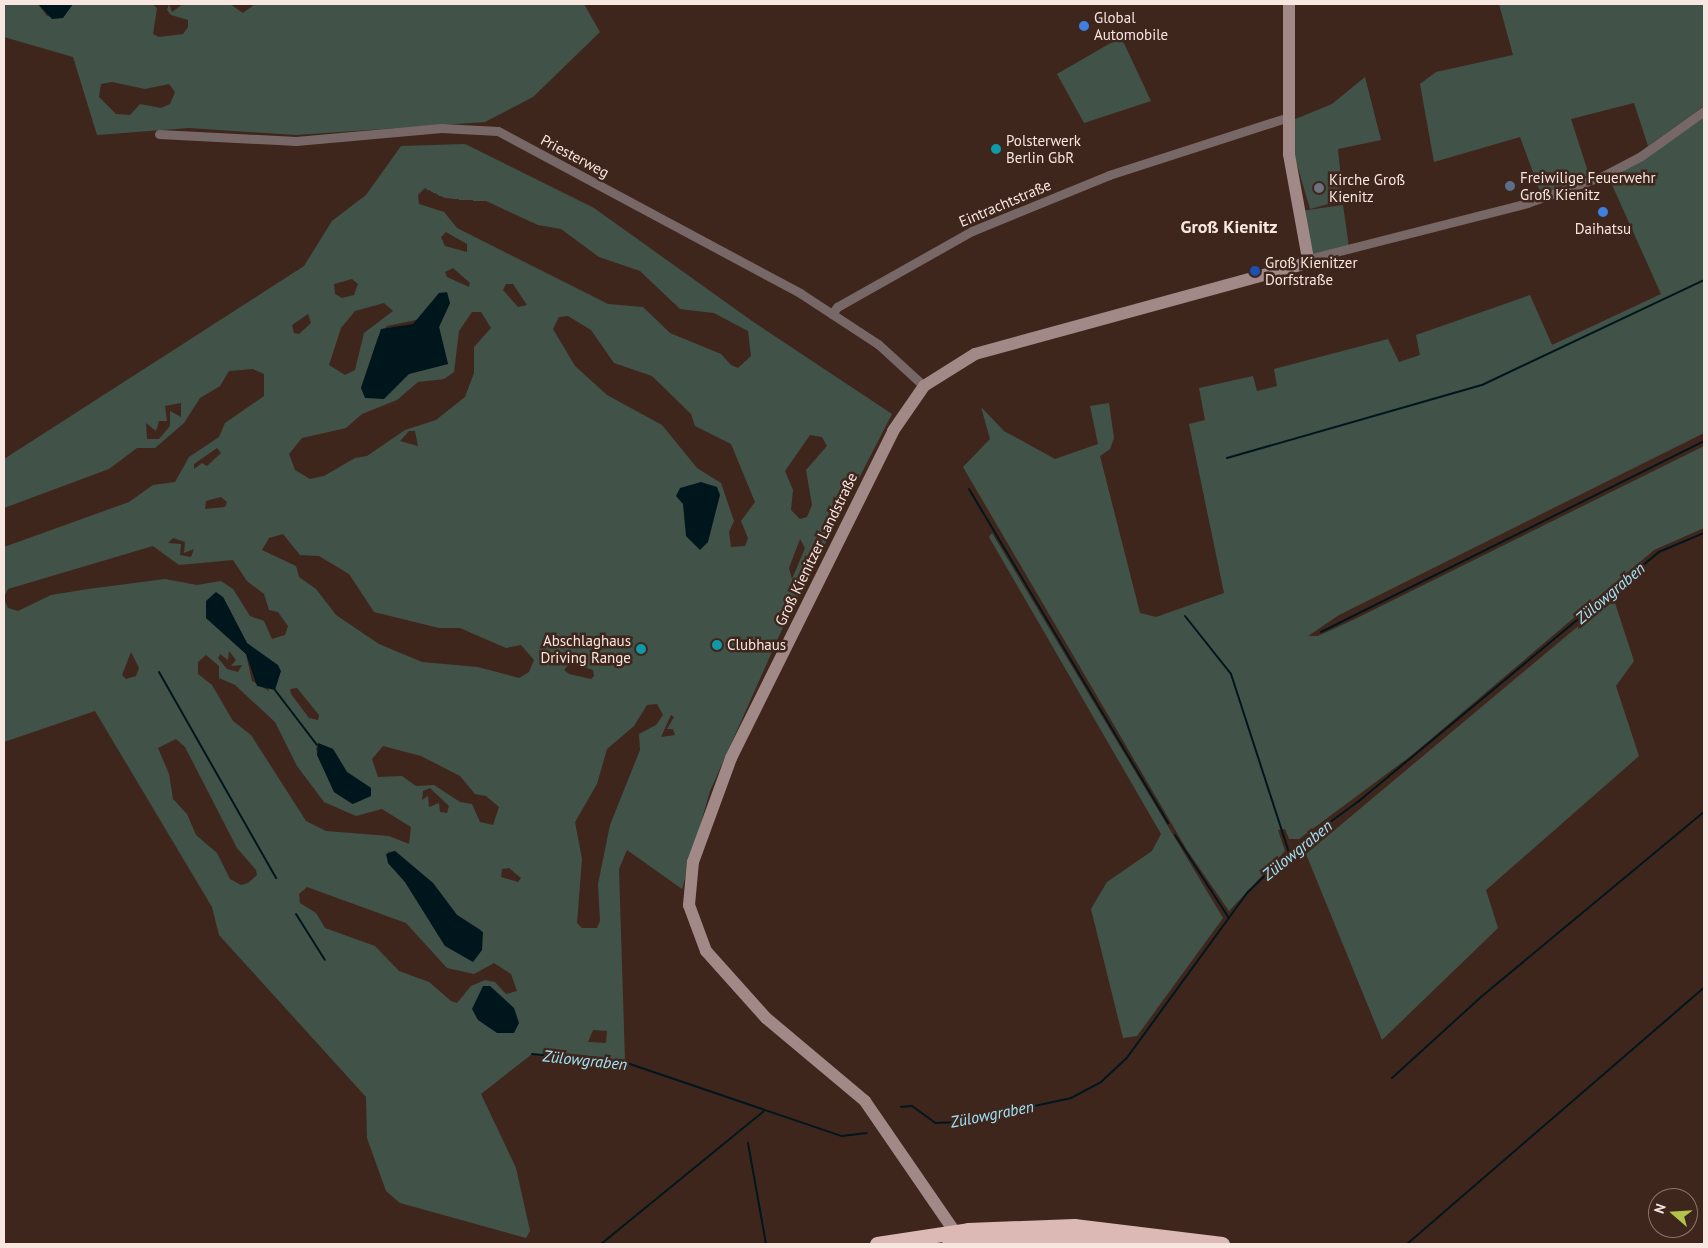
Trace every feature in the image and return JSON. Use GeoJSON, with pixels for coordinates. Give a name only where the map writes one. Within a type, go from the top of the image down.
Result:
{"type":"FeatureCollection","features":[{"type":"Feature","properties":{"kind":"highway"},"geometry":{"type":"LineString","coordinates":[[877,1244],[968,1230],[1074,1226],[1222,1244]]}},
{"type":"Feature","properties":{"kind":"highway"},"geometry":{"type":"LineString","coordinates":[[949,1244],[1075,1238],[1144,1244]]}},
{"type":"Feature","properties":{"kind":"main road"},"geometry":{"type":"LineString","coordinates":[[924,386],[975,354],[1300,265],[1308,259],[1289,154],[1289,4]]}},
{"type":"Feature","properties":{"kind":"main road","name":"Groß Kienitzer Landstraße"},"geometry":{"type":"LineString","coordinates":[[924,386],[904,412],[724,773],[695,856],[689,897],[694,926],[714,961],[766,1018],[865,1101],[963,1244]]}},
{"type":"Feature","properties":{"kind":"street"},"geometry":{"type":"LineString","coordinates":[[1308,259],[1526,203],[1610,173],[1704,111]]}},
{"type":"Feature","properties":{"kind":"street","name":"Eintrachtstraße"},"geometry":{"type":"LineString","coordinates":[[832,314],[837,307],[978,228],[1109,175],[1289,117]]}},
{"type":"Feature","properties":{"kind":"street","name":"Priesterweg"},"geometry":{"type":"LineString","coordinates":[[159,134],[296,141],[441,128],[498,131],[784,284],[898,359],[924,386]]}},
{"type":"Feature","properties":{"kind":"green space"},"geometry":{"type":"Polygon","coordinates":[[[5,4],[38,4],[47,16],[63,17],[73,4],[152,4],[157,8],[153,34],[159,37],[183,34],[188,27],[188,20],[171,15],[167,10],[169,4],[172,12],[183,4],[230,4],[243,13],[255,4],[584,4],[600,32],[533,97],[485,122],[296,135],[189,128],[97,135],[73,57],[4,37],[5,4]],[[112,82],[101,84],[99,97],[116,114],[130,115],[140,104],[161,108],[170,104],[175,92],[169,84],[145,89],[112,82]]]}},
{"type":"Feature","properties":{"kind":"green space"},"geometry":{"type":"Polygon","coordinates":[[[1499,4],[1704,4],[1704,106],[1648,146],[1634,103],[1571,119],[1589,175],[1541,194],[1520,137],[1434,162],[1420,84],[1436,72],[1513,55],[1499,4]]]}},
{"type":"Feature","properties":{"kind":"green space"},"geometry":{"type":"Polygon","coordinates":[[[1121,37],[1151,101],[1084,123],[1057,74],[1121,37]]]}},
{"type":"Feature","properties":{"kind":"green space"},"geometry":{"type":"Polygon","coordinates":[[[1365,77],[1381,140],[1338,149],[1343,200],[1310,209],[1294,154],[1293,120],[1332,104],[1365,77]]]}},
{"type":"Feature","properties":{"kind":"green space"},"geometry":{"type":"Polygon","coordinates":[[[1704,117],[1704,433],[1339,615],[1308,636],[1318,636],[1353,620],[1704,446],[1704,528],[1654,550],[1412,755],[1299,839],[1289,839],[1285,829],[1278,830],[1285,851],[1229,911],[1187,850],[963,467],[990,439],[981,407],[1004,431],[1055,459],[1098,444],[1090,406],[1109,403],[1114,438],[1110,449],[1100,456],[1140,613],[1156,617],[1224,593],[1189,424],[1205,420],[1199,388],[1253,376],[1257,391],[1277,386],[1274,369],[1388,339],[1399,362],[1420,355],[1416,335],[1530,295],[1552,345],[1661,294],[1609,178],[1704,117]]]}},
{"type":"Feature","properties":{"kind":"green space"},"geometry":{"type":"Polygon","coordinates":[[[465,144],[594,208],[752,321],[892,414],[788,616],[710,791],[682,889],[627,850],[619,869],[625,1061],[532,1054],[481,1094],[516,1168],[530,1231],[526,1238],[400,1203],[386,1191],[367,1138],[366,1097],[219,935],[212,907],[95,711],[4,742],[4,599],[8,608],[18,611],[51,595],[88,589],[165,579],[197,585],[221,581],[233,589],[250,616],[264,621],[272,639],[285,635],[288,626],[278,612],[269,610],[264,594],[247,581],[233,560],[179,565],[153,546],[8,589],[4,597],[4,547],[129,502],[153,485],[175,482],[189,457],[219,437],[225,423],[264,396],[264,374],[253,369],[229,371],[220,386],[200,398],[184,423],[155,448],[137,448],[109,469],[4,508],[4,459],[304,266],[332,221],[366,195],[401,146],[465,144]],[[425,188],[418,195],[419,204],[444,212],[457,228],[608,304],[643,307],[670,333],[721,354],[731,365],[738,368],[751,356],[748,331],[714,313],[680,309],[640,271],[599,257],[561,229],[538,225],[486,201],[445,198],[425,188]],[[446,232],[441,237],[445,246],[467,252],[467,244],[446,232]],[[453,268],[445,272],[447,277],[469,287],[470,283],[453,268]],[[352,279],[334,284],[335,294],[342,298],[354,295],[358,284],[352,279]],[[506,284],[503,290],[518,307],[527,305],[513,284],[506,284]],[[439,293],[421,319],[387,326],[378,337],[361,388],[383,399],[408,374],[448,364],[439,327],[450,303],[439,293]],[[384,303],[355,311],[341,328],[329,365],[345,375],[355,370],[364,333],[393,311],[384,303]],[[472,312],[459,331],[454,372],[444,379],[418,382],[397,400],[362,414],[346,428],[302,438],[289,454],[295,470],[310,479],[324,476],[355,458],[367,456],[405,430],[436,420],[465,397],[474,373],[474,347],[491,328],[481,312],[472,312]],[[308,314],[292,325],[294,333],[299,334],[311,323],[308,314]],[[568,316],[559,317],[553,329],[575,366],[607,395],[662,425],[697,468],[721,483],[734,521],[729,532],[731,547],[745,546],[748,538],[741,521],[755,502],[731,444],[695,426],[691,414],[652,376],[614,363],[591,330],[568,316]],[[181,403],[165,406],[167,421],[159,421],[156,431],[146,423],[147,439],[159,439],[170,426],[170,411],[181,417],[181,403]],[[409,431],[400,441],[418,446],[415,431],[409,431]],[[810,435],[785,471],[793,490],[791,510],[800,519],[807,517],[812,505],[806,470],[827,446],[822,437],[810,435]],[[217,448],[194,464],[194,469],[202,463],[207,466],[221,453],[217,448]],[[221,497],[206,501],[205,509],[225,507],[227,502],[221,497]],[[283,534],[269,538],[262,550],[296,566],[299,577],[316,589],[336,615],[379,644],[422,662],[478,667],[519,678],[529,672],[534,660],[521,645],[506,648],[460,628],[439,628],[374,612],[349,574],[319,556],[300,555],[283,534]],[[173,538],[168,543],[181,544],[180,555],[191,557],[194,549],[184,553],[185,542],[173,538]],[[800,539],[789,568],[792,579],[805,548],[800,539]],[[223,597],[206,618],[246,654],[252,681],[269,691],[256,650],[247,643],[223,597]],[[229,651],[228,660],[220,654],[218,658],[227,669],[238,672],[242,665],[231,666],[236,660],[229,651]],[[131,652],[122,675],[126,679],[136,676],[139,668],[131,652]],[[206,655],[198,662],[198,674],[212,685],[233,721],[251,735],[306,821],[326,831],[389,836],[409,844],[411,827],[382,809],[356,816],[324,802],[297,766],[275,722],[235,685],[219,678],[219,666],[206,655]],[[570,663],[564,670],[569,674],[591,679],[594,676],[593,670],[570,663]],[[297,688],[290,689],[291,694],[309,718],[318,720],[319,715],[297,688]],[[657,704],[647,705],[634,726],[607,749],[597,784],[575,822],[582,859],[577,923],[582,928],[597,928],[600,921],[598,884],[610,825],[640,750],[639,734],[656,725],[663,715],[657,704]],[[671,715],[661,737],[675,735],[673,729],[667,729],[674,717],[671,715]],[[176,739],[158,748],[169,774],[173,799],[187,814],[196,835],[217,853],[230,879],[241,885],[248,883],[257,875],[256,870],[237,848],[185,747],[176,739]],[[318,743],[316,749],[334,792],[352,804],[371,788],[347,772],[333,749],[318,743]],[[383,746],[372,759],[378,777],[402,776],[416,786],[434,785],[460,802],[472,804],[480,822],[493,825],[499,807],[486,796],[475,794],[460,776],[421,756],[383,746]],[[430,788],[423,791],[422,800],[428,796],[429,807],[439,803],[440,812],[447,813],[449,806],[430,788]],[[395,851],[388,852],[388,863],[405,882],[445,946],[481,930],[457,915],[433,883],[395,851]],[[509,868],[502,869],[501,877],[518,882],[521,878],[509,868]],[[307,887],[299,894],[300,903],[316,913],[325,928],[375,946],[399,971],[429,982],[451,1001],[457,1003],[471,986],[485,980],[495,982],[506,994],[517,991],[511,974],[494,963],[474,974],[447,968],[406,923],[307,887]],[[593,1030],[588,1042],[606,1043],[607,1031],[593,1030]]]}},
{"type":"Feature","properties":{"kind":"green space"},"geometry":{"type":"Polygon","coordinates":[[[1343,205],[1349,250],[1309,255],[1302,211],[1343,205]]]}},
{"type":"Feature","properties":{"kind":"green space"},"geometry":{"type":"Polygon","coordinates":[[[992,533],[1223,918],[1137,1036],[1123,1038],[1091,909],[1107,882],[1152,851],[1161,834],[989,537],[992,533]]]}},
{"type":"Feature","properties":{"kind":"green space"},"geometry":{"type":"Polygon","coordinates":[[[1613,597],[1634,661],[1616,686],[1639,756],[1486,890],[1498,928],[1382,1040],[1306,854],[1613,597]]]}},
{"type":"Feature","properties":{"kind":"water"},"geometry":{"type":"Polygon","coordinates":[[[38,4],[73,4],[63,18],[52,19],[38,4]]]}},
{"type":"Feature","properties":{"kind":"water"},"geometry":{"type":"Polygon","coordinates":[[[447,292],[450,303],[439,327],[448,364],[409,374],[384,399],[365,398],[361,388],[381,329],[413,324],[439,293],[447,292]]]}},
{"type":"Feature","properties":{"kind":"water"},"geometry":{"type":"Polygon","coordinates":[[[701,482],[717,487],[720,495],[708,542],[700,550],[686,536],[683,504],[676,496],[680,488],[701,482]]]}},
{"type":"Feature","properties":{"kind":"water"},"geometry":{"type":"Polygon","coordinates":[[[216,592],[223,597],[247,643],[278,665],[281,671],[275,690],[257,686],[246,654],[206,618],[206,601],[216,592]]]}},
{"type":"Feature","properties":{"kind":"water"},"geometry":{"type":"Polygon","coordinates":[[[318,743],[333,749],[347,772],[371,788],[371,796],[353,804],[334,792],[317,755],[318,743]]]}},
{"type":"Feature","properties":{"kind":"water"},"geometry":{"type":"Polygon","coordinates":[[[395,851],[433,883],[457,915],[483,932],[482,950],[473,962],[445,946],[405,882],[388,863],[386,854],[395,851]]]}},
{"type":"Feature","properties":{"kind":"water"},"geometry":{"type":"Polygon","coordinates":[[[483,986],[490,986],[514,1008],[519,1023],[514,1033],[497,1033],[478,1020],[472,1009],[483,986]]]}},
{"type":"Feature","properties":{"kind":"waterway"},"geometry":{"type":"LineString","coordinates":[[1227,458],[1482,385],[1704,280]]}},
{"type":"Feature","properties":{"kind":"waterway"},"geometry":{"type":"LineString","coordinates":[[1321,632],[1704,441]]}},
{"type":"Feature","properties":{"kind":"waterway"},"geometry":{"type":"LineString","coordinates":[[969,489],[1168,823]]}},
{"type":"Feature","properties":{"kind":"waterway","name":"Zülowgraben"},"geometry":{"type":"LineString","coordinates":[[901,1107],[912,1106],[935,1123],[961,1122],[1071,1098],[1101,1082],[1126,1059],[1248,892],[1289,852],[1359,801],[1659,552],[1704,533]]}},
{"type":"Feature","properties":{"kind":"waterway"},"geometry":{"type":"LineString","coordinates":[[1185,616],[1231,674],[1289,852]]}},
{"type":"Feature","properties":{"kind":"waterway"},"geometry":{"type":"LineString","coordinates":[[159,672],[276,878]]}},
{"type":"Feature","properties":{"kind":"waterway"},"geometry":{"type":"LineString","coordinates":[[275,690],[317,745]]}},
{"type":"Feature","properties":{"kind":"waterway"},"geometry":{"type":"LineString","coordinates":[[1392,1078],[1481,997],[1704,812]]}},
{"type":"Feature","properties":{"kind":"waterway"},"geometry":{"type":"LineString","coordinates":[[1175,835],[1229,918]]}},
{"type":"Feature","properties":{"kind":"waterway"},"geometry":{"type":"LineString","coordinates":[[296,914],[325,960]]}},
{"type":"Feature","properties":{"kind":"waterway"},"geometry":{"type":"LineString","coordinates":[[1407,1244],[1704,988]]}},
{"type":"Feature","properties":{"kind":"waterway","name":"Zülowgraben"},"geometry":{"type":"LineString","coordinates":[[532,1054],[627,1063],[842,1136],[867,1133]]}},
{"type":"Feature","properties":{"kind":"waterway"},"geometry":{"type":"LineString","coordinates":[[601,1244],[764,1111]]}},
{"type":"Feature","properties":{"kind":"waterway"},"geometry":{"type":"LineString","coordinates":[[748,1143],[766,1244]]}},
{"type":"Feature","properties":{"kind":"place","name":"Global Automobile"},"geometry":{"type":"Point","coordinates":[1084,26]}},
{"type":"Feature","properties":{"kind":"place","name":"Polsterwerk Berlin GbR"},"geometry":{"type":"Point","coordinates":[996,149]}},
{"type":"Feature","properties":{"kind":"place","name":"Freiwilige Feuerwehr Groß Kienitz"},"geometry":{"type":"Point","coordinates":[1510,186]}},
{"type":"Feature","properties":{"kind":"place","name":"Kirche Groß Kienitz"},"geometry":{"type":"Point","coordinates":[1319,188]}},
{"type":"Feature","properties":{"kind":"place","name":"Daihatsu"},"geometry":{"type":"Point","coordinates":[1603,212]}},
{"type":"Feature","properties":{"kind":"place","name":"Groß Kienitzer Dorfstraße"},"geometry":{"type":"Point","coordinates":[1255,271]}},
{"type":"Feature","properties":{"kind":"place","name":"Clubhaus"},"geometry":{"type":"Point","coordinates":[717,645]}},
{"type":"Feature","properties":{"kind":"place","name":"Abschlaghaus Driving Range"},"geometry":{"type":"Point","coordinates":[641,649]}},
{"type":"Feature","properties":{"kind":"district","name":"Groß Kienitz"},"geometry":{"type":"Point","coordinates":[1229,227]}}]}
